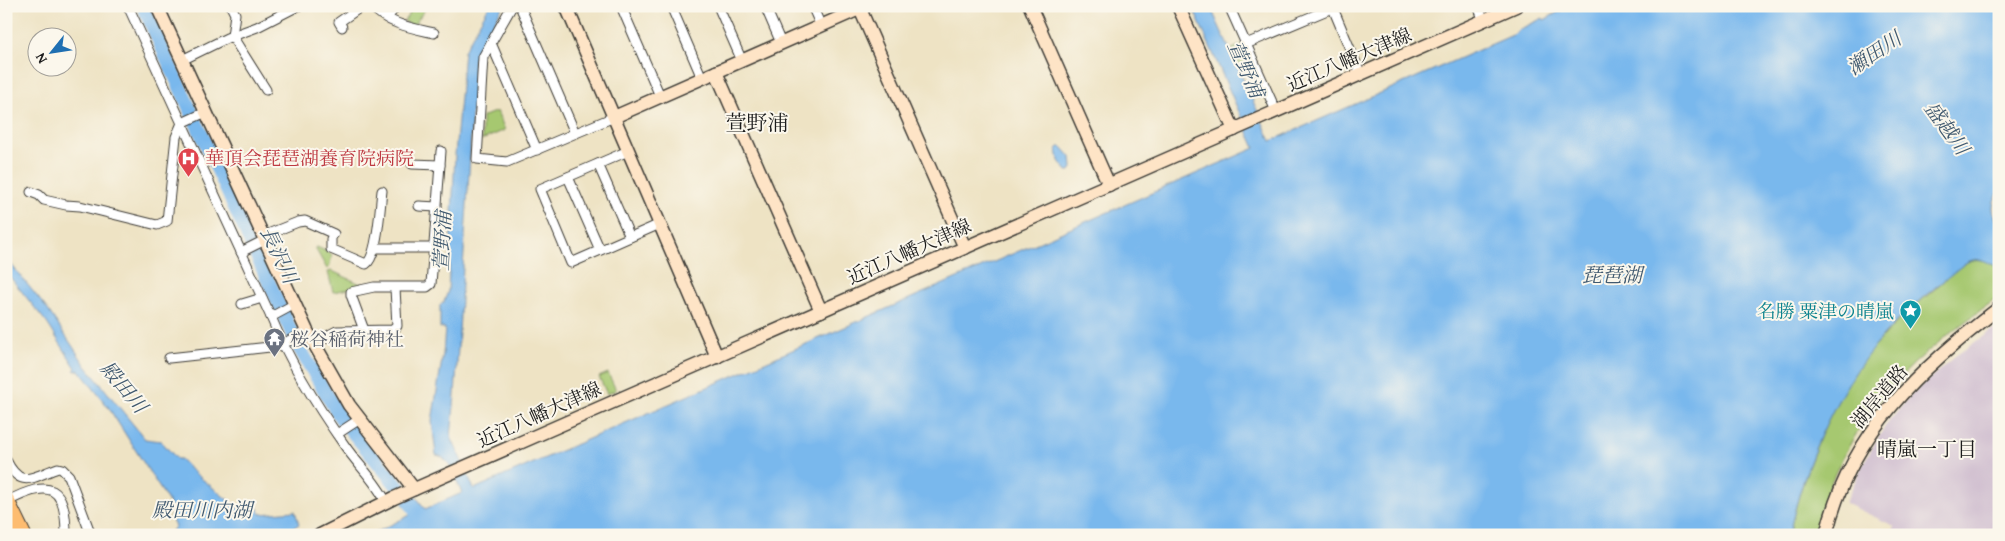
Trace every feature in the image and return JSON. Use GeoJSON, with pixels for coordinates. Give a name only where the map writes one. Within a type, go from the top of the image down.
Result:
{"type":"FeatureCollection","features":[{"type":"Feature","properties":{"kind":"main road"},"geometry":{"type":"LineString","coordinates":[[7,500],[24,535]]}},
{"type":"Feature","properties":{"kind":"main road"},"geometry":{"type":"LineString","coordinates":[[6,521],[13,535]]}},
{"type":"Feature","properties":{"kind":"street"},"geometry":{"type":"LineString","coordinates":[[128,6],[262,298],[273,316],[284,343],[313,398],[390,500]]}},
{"type":"Feature","properties":{"kind":"street"},"geometry":{"type":"LineString","coordinates":[[157,6],[305,332],[315,345],[358,420],[413,490]]}},
{"type":"Feature","properties":{"kind":"street"},"geometry":{"type":"LineString","coordinates":[[231,6],[235,14],[232,36],[266,90]]}},
{"type":"Feature","properties":{"kind":"street"},"geometry":{"type":"LineString","coordinates":[[182,60],[232,36],[258,27],[298,6]]}},
{"type":"Feature","properties":{"kind":"street"},"geometry":{"type":"LineString","coordinates":[[342,27],[339,22],[362,6]]}},
{"type":"Feature","properties":{"kind":"street"},"geometry":{"type":"LineString","coordinates":[[372,6],[378,14],[398,24],[434,33]]}},
{"type":"Feature","properties":{"kind":"street"},"geometry":{"type":"LineString","coordinates":[[387,18],[396,6]]}},
{"type":"Feature","properties":{"kind":"street"},"geometry":{"type":"LineString","coordinates":[[512,6],[483,57],[477,159],[507,162],[781,44],[861,7],[965,248]]}},
{"type":"Feature","properties":{"kind":"street"},"geometry":{"type":"LineString","coordinates":[[520,6],[575,133]]}},
{"type":"Feature","properties":{"kind":"street"},"geometry":{"type":"LineString","coordinates":[[566,6],[717,356]]}},
{"type":"Feature","properties":{"kind":"street"},"geometry":{"type":"LineString","coordinates":[[621,6],[660,96]]}},
{"type":"Feature","properties":{"kind":"street"},"geometry":{"type":"LineString","coordinates":[[671,6],[702,78]]}},
{"type":"Feature","properties":{"kind":"street"},"geometry":{"type":"LineString","coordinates":[[718,6],[742,61]]}},
{"type":"Feature","properties":{"kind":"street"},"geometry":{"type":"LineString","coordinates":[[765,6],[781,44]]}},
{"type":"Feature","properties":{"kind":"street"},"geometry":{"type":"LineString","coordinates":[[812,6],[821,26]]}},
{"type":"Feature","properties":{"kind":"street"},"geometry":{"type":"LineString","coordinates":[[1030,6],[1108,185]]}},
{"type":"Feature","properties":{"kind":"street"},"geometry":{"type":"LineString","coordinates":[[1178,6],[1237,128]]}},
{"type":"Feature","properties":{"kind":"street"},"geometry":{"type":"LineString","coordinates":[[1478,6],[1484,21]]}},
{"type":"Feature","properties":{"kind":"street","name":"近江八幡大津線"},"geometry":{"type":"LineString","coordinates":[[320,535],[390,500],[1516,6]]}},
{"type":"Feature","properties":{"kind":"street"},"geometry":{"type":"LineString","coordinates":[[1246,44],[1332,7],[1361,75]]}},
{"type":"Feature","properties":{"kind":"street"},"geometry":{"type":"LineString","coordinates":[[1233,8],[1246,44],[1276,111]]}},
{"type":"Feature","properties":{"kind":"street"},"geometry":{"type":"LineString","coordinates":[[491,43],[537,150]]}},
{"type":"Feature","properties":{"kind":"street"},"geometry":{"type":"LineString","coordinates":[[716,72],[821,310]]}},
{"type":"Feature","properties":{"kind":"street"},"geometry":{"type":"LineString","coordinates":[[31,192],[40,195],[44,200],[157,224],[167,221],[176,137],[183,123],[204,113]]}},
{"type":"Feature","properties":{"kind":"street"},"geometry":{"type":"LineString","coordinates":[[364,330],[351,292],[374,287],[427,287],[431,284],[441,151]]}},
{"type":"Feature","properties":{"kind":"street"},"geometry":{"type":"LineString","coordinates":[[628,151],[540,189],[572,263],[660,224]]}},
{"type":"Feature","properties":{"kind":"street"},"geometry":{"type":"LineString","coordinates":[[412,164],[440,165]]}},
{"type":"Feature","properties":{"kind":"street"},"geometry":{"type":"LineString","coordinates":[[598,164],[630,238]]}},
{"type":"Feature","properties":{"kind":"street"},"geometry":{"type":"LineString","coordinates":[[568,177],[600,250]]}},
{"type":"Feature","properties":{"kind":"street"},"geometry":{"type":"LineString","coordinates":[[242,251],[298,222],[305,221],[332,236],[331,249],[366,264],[370,262],[375,248],[382,191]]}},
{"type":"Feature","properties":{"kind":"street"},"geometry":{"type":"LineString","coordinates":[[419,206],[437,207]]}},
{"type":"Feature","properties":{"kind":"street"},"geometry":{"type":"LineString","coordinates":[[375,248],[433,248]]}},
{"type":"Feature","properties":{"kind":"street"},"geometry":{"type":"LineString","coordinates":[[315,345],[337,331],[393,330],[397,326],[395,288]]}},
{"type":"Feature","properties":{"kind":"street"},"geometry":{"type":"LineString","coordinates":[[242,304],[262,298]]}},
{"type":"Feature","properties":{"kind":"street"},"geometry":{"type":"LineString","coordinates":[[273,316],[294,305]]}},
{"type":"Feature","properties":{"kind":"street","name":"湖岸道路"},"geometry":{"type":"LineString","coordinates":[[1826,535],[1837,497],[1848,472],[1863,444],[1886,411],[1917,377],[1999,308]]}},
{"type":"Feature","properties":{"kind":"street"},"geometry":{"type":"LineString","coordinates":[[169,358],[279,346],[305,332]]}},
{"type":"Feature","properties":{"kind":"street"},"geometry":{"type":"LineString","coordinates":[[338,433],[358,420]]}},
{"type":"Feature","properties":{"kind":"street"},"geometry":{"type":"LineString","coordinates":[[6,460],[17,477],[24,480],[58,468],[62,469],[69,476],[91,535]]}},
{"type":"Feature","properties":{"kind":"street"},"geometry":{"type":"LineString","coordinates":[[7,500],[36,489],[43,488],[55,492],[61,498],[63,504],[66,517],[66,535]]}},
{"type":"Feature","properties":{"kind":"shaded area"},"geometry":{"type":"Polygon","coordinates":[[[1999,325],[1999,535],[1890,535],[1894,526],[1845,503],[1865,460],[1886,425],[1913,393],[1954,357],[1999,325]]]}},
{"type":"Feature","properties":{"kind":"green space"},"geometry":{"type":"Polygon","coordinates":[[[415,6],[426,8],[413,26],[404,21],[415,6]]]}},
{"type":"Feature","properties":{"kind":"green space"},"geometry":{"type":"Polygon","coordinates":[[[1243,44],[1250,61],[1239,65],[1232,49],[1243,44]]]}},
{"type":"Feature","properties":{"kind":"green space"},"geometry":{"type":"Polygon","coordinates":[[[497,111],[505,130],[482,140],[482,117],[497,111]]]}},
{"type":"Feature","properties":{"kind":"green space"},"geometry":{"type":"Polygon","coordinates":[[[317,247],[330,253],[332,256],[329,268],[327,269],[315,248],[317,247]]]}},
{"type":"Feature","properties":{"kind":"green space"},"geometry":{"type":"Polygon","coordinates":[[[1978,259],[1986,261],[1999,269],[1999,297],[1935,346],[1887,392],[1855,435],[1842,459],[1821,509],[1814,535],[1789,535],[1801,489],[1818,442],[1839,398],[1865,358],[1889,330],[1949,275],[1960,266],[1978,259]]]}},
{"type":"Feature","properties":{"kind":"green space"},"geometry":{"type":"Polygon","coordinates":[[[332,271],[363,286],[333,292],[328,272],[332,271]]]}},
{"type":"Feature","properties":{"kind":"green space"},"geometry":{"type":"Polygon","coordinates":[[[608,373],[616,390],[607,394],[599,377],[608,373]]]}},
{"type":"Feature","properties":{"kind":"water","name":"琵琶湖"},"geometry":{"type":"Polygon","coordinates":[[[489,6],[503,6],[474,59],[470,157],[451,437],[474,489],[1255,148],[1192,6],[1210,6],[1271,141],[1515,34],[1518,30],[1543,18],[1544,20],[1569,6],[1999,6],[1999,192],[1995,198],[1993,211],[2000,234],[1999,269],[1982,260],[1969,261],[1964,264],[1903,315],[1875,345],[1857,369],[1827,422],[1805,477],[1789,535],[371,535],[412,514],[403,504],[417,498],[425,509],[462,493],[446,460],[436,455],[432,421],[443,354],[445,328],[440,328],[440,305],[444,302],[448,291],[455,155],[464,51],[489,6]]]}},
{"type":"Feature","properties":{"kind":"water"},"geometry":{"type":"Polygon","coordinates":[[[1062,147],[1071,157],[1072,168],[1070,171],[1067,171],[1059,161],[1057,149],[1062,147]]]}},
{"type":"Feature","properties":{"kind":"water","name":"殿田川内湖"},"geometry":{"type":"Polygon","coordinates":[[[6,258],[48,310],[86,366],[145,439],[161,441],[177,459],[181,459],[191,470],[239,509],[257,507],[261,514],[295,511],[299,524],[283,535],[169,535],[175,527],[170,516],[175,512],[108,407],[79,370],[74,370],[76,368],[47,323],[6,272],[6,258]]]}},
{"type":"Feature","properties":{"kind":"waterway","name":"長沢川"},"geometry":{"type":"LineString","coordinates":[[143,6],[297,344],[340,417],[410,501],[428,535]]}},
{"type":"Feature","properties":{"kind":"place","name":"華頂会琵琶湖養育院病院"},"geometry":{"type":"Point","coordinates":[189,177]}},
{"type":"Feature","properties":{"kind":"place","name":"名勝 粟津の晴嵐"},"geometry":{"type":"Point","coordinates":[1910,330]}},
{"type":"Feature","properties":{"kind":"place","name":"桜谷稲荷神社"},"geometry":{"type":"Point","coordinates":[274,358]}},
{"type":"Feature","properties":{"kind":"district","name":"萱野浦"},"geometry":{"type":"Point","coordinates":[757,123]}},
{"type":"Feature","properties":{"kind":"district","name":"晴嵐一丁目"},"geometry":{"type":"Point","coordinates":[1927,449]}},
{"type":"Feature","properties":{"kind":"water label","name":"瀬田川"},"geometry":{"type":"Point","coordinates":[1874,53]}},
{"type":"Feature","properties":{"kind":"water label","name":"盛越川"},"geometry":{"type":"Point","coordinates":[1947,128]}},
{"type":"Feature","properties":{"kind":"water label","name":"殿田川"},"geometry":{"type":"Point","coordinates":[124,387]}}]}
